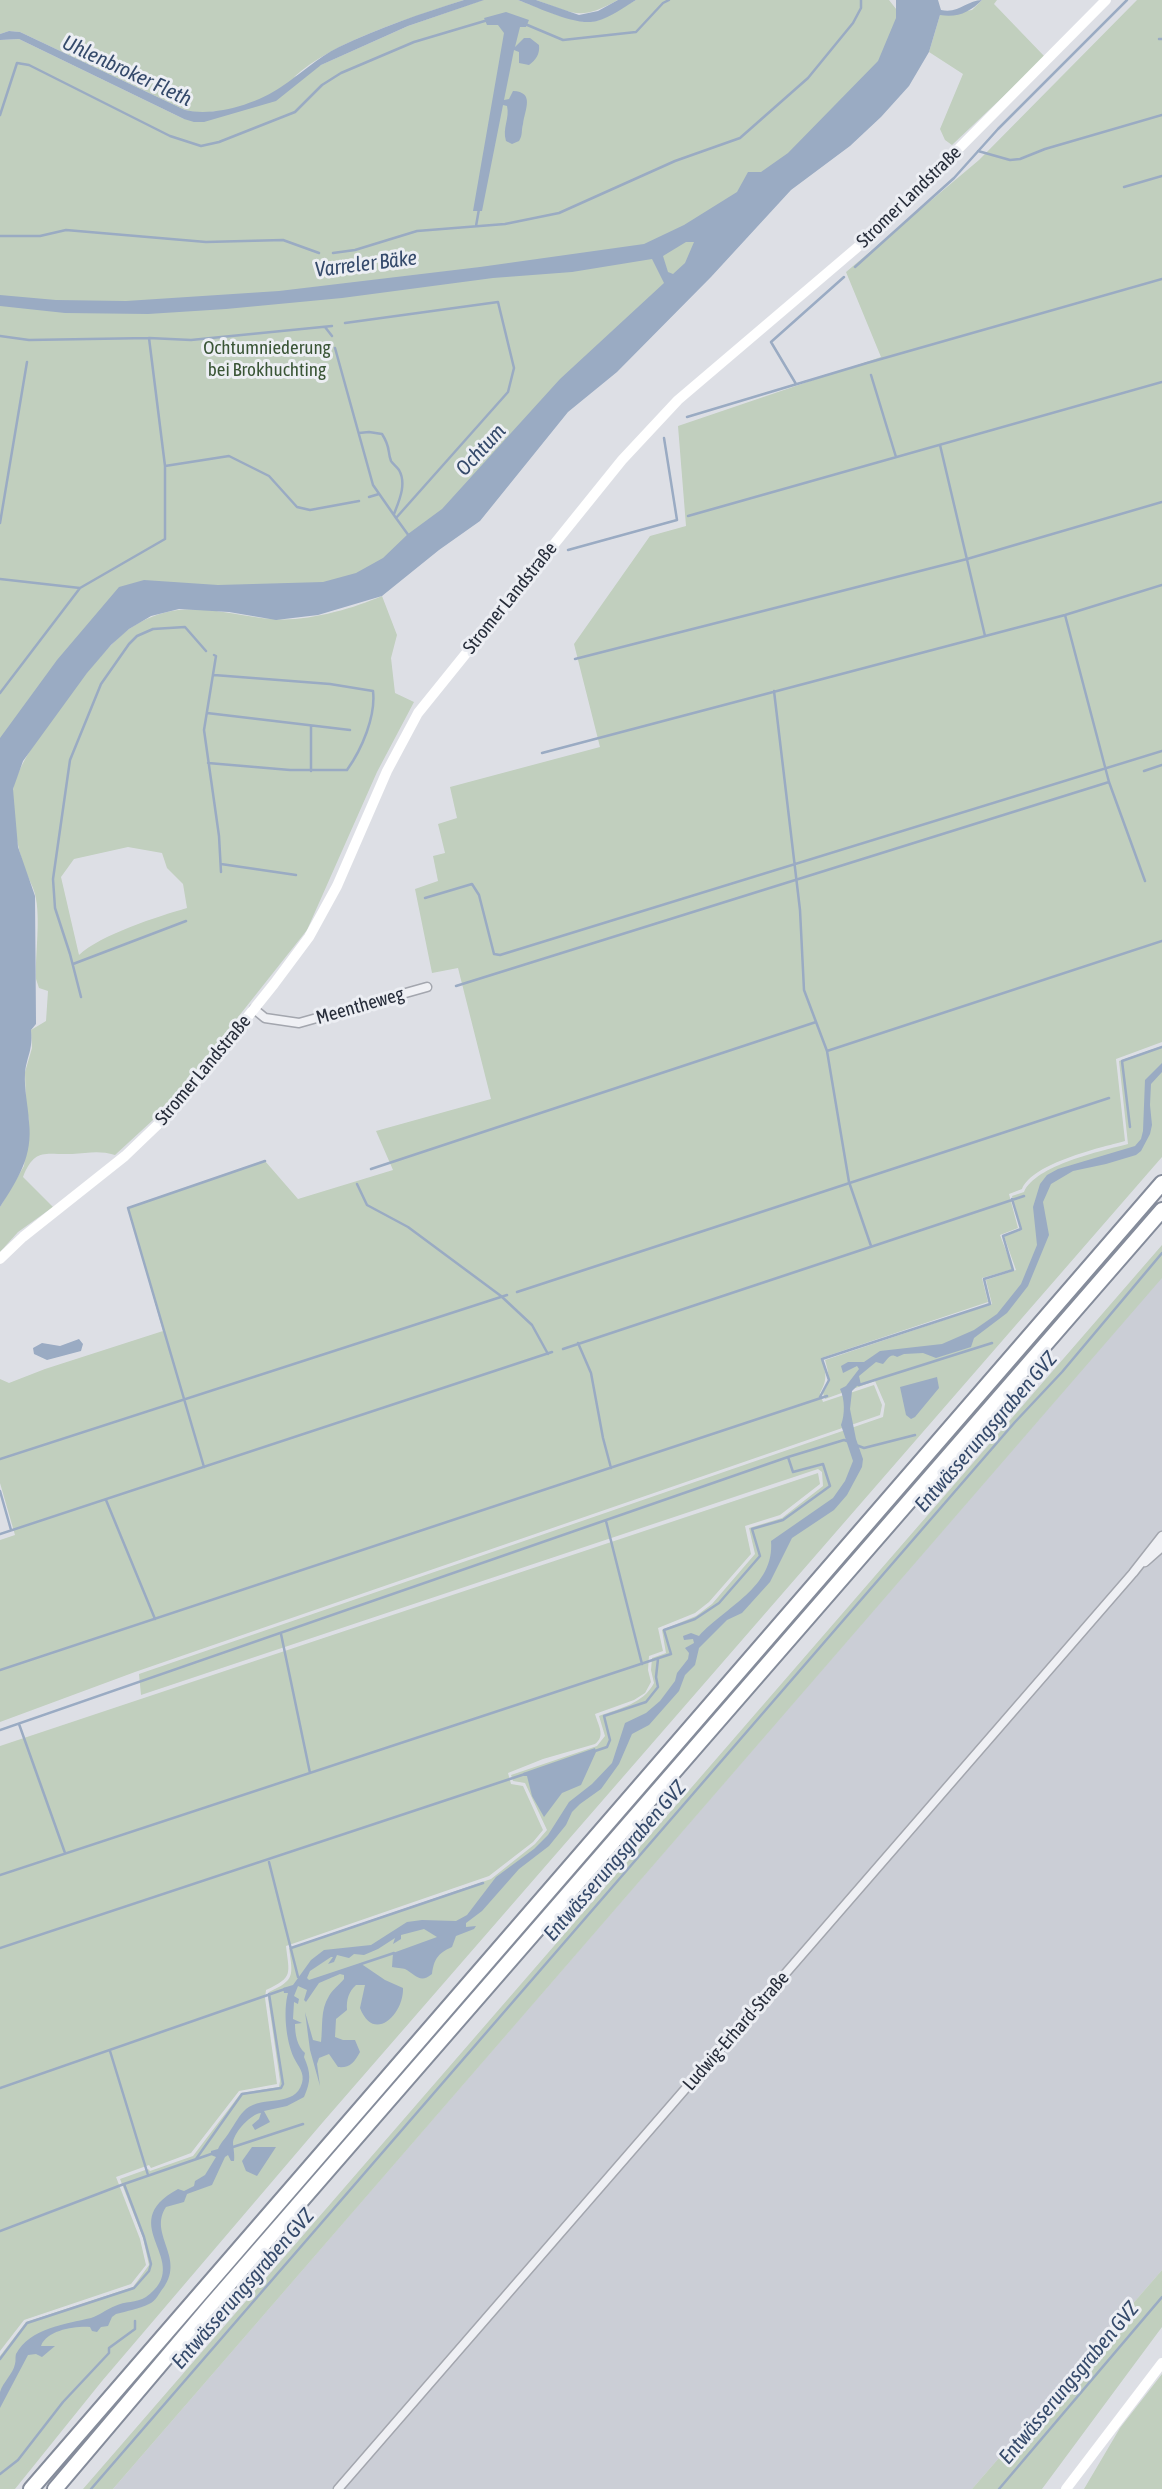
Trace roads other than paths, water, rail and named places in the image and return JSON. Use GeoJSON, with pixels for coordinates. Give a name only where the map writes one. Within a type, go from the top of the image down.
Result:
{"type":"FeatureCollection","features":[{"type":"Feature","properties":{"kind":"highway"},"geometry":{"type":"LineString","coordinates":[[31,2489],[1162,1183]]}},
{"type":"Feature","properties":{"kind":"highway"},"geometry":{"type":"LineString","coordinates":[[55,2489],[219,2295],[1162,1210]]}},
{"type":"Feature","properties":{"kind":"main road","name":"Stromer Landstraße"},"geometry":{"type":"LineString","coordinates":[[0,1259],[23,1237],[125,1156],[172,1111],[254,1009],[292,960],[324,911],[392,761],[424,704],[622,460],[678,400],[880,228],[1106,0]]}},
{"type":"Feature","properties":{"kind":"main road"},"geometry":{"type":"LineString","coordinates":[[1066,2489],[1162,2363]]}},
{"type":"Feature","properties":{"kind":"street","name":"Meentheweg"},"geometry":{"type":"LineString","coordinates":[[254,1009],[265,1018],[299,1023],[427,986]]}},
{"type":"Feature","properties":{"kind":"street","name":"Ludwig-Erhard-Straße"},"geometry":{"type":"LineString","coordinates":[[338,2489],[1133,1573],[1162,1536]]}},
{"type":"Feature","properties":{"kind":"street","name":"Ludwig-Erhard-Straße"},"geometry":{"type":"LineString","coordinates":[[1133,1573],[1162,1547]]}},
{"type":"Feature","properties":{"kind":"water"},"geometry":{"type":"Polygon","coordinates":[[[464,0],[484,0],[408,26],[321,65],[276,101],[204,122],[184,119],[19,39],[0,40],[0,34],[20,32],[185,110],[209,112],[234,108],[260,99],[339,47],[401,21],[464,0]]]}},
{"type":"Feature","properties":{"kind":"water"},"geometry":{"type":"Polygon","coordinates":[[[518,0],[536,0],[579,15],[598,11],[618,0],[636,0],[607,17],[589,22],[557,15],[518,0]]]}},
{"type":"Feature","properties":{"kind":"water"},"geometry":{"type":"Polygon","coordinates":[[[896,0],[938,0],[941,10],[947,11],[982,0],[963,13],[940,15],[929,52],[909,86],[881,117],[850,146],[791,190],[711,277],[617,372],[568,412],[480,521],[382,596],[318,615],[276,620],[229,612],[179,609],[151,616],[129,629],[111,645],[87,673],[23,761],[13,789],[18,847],[35,896],[36,1024],[31,1030],[31,1048],[25,1073],[29,1146],[23,1167],[0,1207],[0,738],[57,660],[119,587],[144,580],[218,585],[323,582],[356,573],[383,558],[408,534],[442,509],[560,379],[664,283],[652,259],[572,272],[493,278],[342,298],[148,314],[65,313],[0,306],[0,295],[56,300],[126,301],[279,291],[644,244],[684,225],[737,192],[748,172],[761,172],[788,153],[878,61],[896,18],[896,0]],[[686,242],[663,256],[668,272],[673,274],[685,263],[694,242],[686,242]]]}},
{"type":"Feature","properties":{"kind":"water"},"geometry":{"type":"Polygon","coordinates":[[[506,12],[529,20],[526,27],[520,27],[515,47],[524,38],[530,38],[539,45],[539,51],[536,59],[529,65],[519,63],[519,52],[514,50],[504,100],[509,99],[513,91],[524,94],[526,98],[527,107],[521,137],[512,144],[506,141],[508,110],[507,106],[503,105],[482,211],[473,211],[504,33],[498,25],[487,25],[484,18],[506,12]]]}},
{"type":"Feature","properties":{"kind":"water"},"geometry":{"type":"Polygon","coordinates":[[[1162,1063],[1162,1072],[1151,1084],[1152,1125],[1141,1151],[1106,1164],[1073,1171],[1051,1184],[1043,1202],[1049,1235],[1028,1286],[1007,1313],[974,1338],[971,1347],[936,1358],[923,1353],[897,1357],[892,1355],[883,1364],[876,1362],[859,1376],[861,1385],[852,1391],[850,1409],[863,1459],[862,1467],[847,1495],[834,1510],[792,1538],[770,1582],[742,1613],[727,1620],[699,1648],[695,1665],[685,1675],[679,1691],[649,1725],[632,1734],[619,1764],[601,1789],[580,1804],[549,1846],[519,1869],[482,1911],[466,1923],[466,1927],[476,1926],[456,1936],[452,1947],[438,1957],[432,1974],[421,1978],[405,1969],[392,1967],[393,1953],[437,1937],[424,1929],[401,1935],[401,1939],[393,1944],[395,1938],[364,1955],[354,1954],[349,1958],[337,1955],[334,1962],[328,1964],[331,1957],[310,1971],[307,1978],[309,1980],[360,1963],[385,1980],[403,1988],[399,2007],[387,2021],[373,2024],[366,2019],[360,2008],[365,1985],[354,1987],[348,1996],[347,2010],[336,2019],[335,2037],[355,2040],[360,2052],[354,2062],[346,2067],[338,2067],[329,2054],[319,2058],[317,2064],[320,2086],[310,2050],[305,2012],[313,2040],[321,2042],[326,2001],[344,1979],[344,1975],[340,1974],[319,1983],[306,2002],[304,2000],[307,1990],[298,1986],[294,1996],[299,1999],[298,2004],[294,2002],[293,2019],[302,2023],[295,2024],[296,2036],[305,2053],[309,2072],[304,2097],[287,2106],[264,2111],[270,2122],[255,2130],[252,2125],[261,2113],[248,2120],[234,2138],[234,2161],[231,2161],[228,2155],[225,2157],[212,2185],[187,2194],[184,2202],[166,2207],[161,2227],[171,2266],[164,2287],[154,2301],[116,2314],[108,2326],[101,2327],[97,2332],[90,2327],[77,2327],[49,2336],[41,2346],[55,2346],[42,2357],[36,2354],[28,2355],[0,2408],[0,2392],[14,2368],[16,2354],[30,2338],[49,2328],[91,2318],[119,2304],[142,2299],[159,2284],[163,2270],[152,2230],[152,2216],[159,2202],[178,2189],[184,2191],[194,2186],[195,2181],[205,2175],[216,2157],[211,2155],[211,2151],[218,2149],[246,2109],[261,2103],[286,2099],[298,2091],[303,2076],[287,2035],[288,1993],[284,1993],[283,1988],[293,1985],[311,1960],[324,1950],[371,1945],[407,1922],[456,1921],[467,1915],[496,1877],[548,1835],[569,1802],[592,1784],[612,1763],[625,1723],[646,1713],[660,1701],[675,1681],[677,1673],[688,1659],[689,1653],[685,1648],[694,1643],[693,1639],[684,1640],[683,1636],[691,1633],[699,1636],[746,1595],[765,1571],[770,1557],[771,1541],[833,1498],[845,1481],[853,1461],[841,1425],[844,1407],[840,1389],[846,1386],[859,1369],[857,1366],[843,1373],[841,1366],[848,1362],[864,1362],[880,1351],[942,1344],[974,1330],[997,1314],[1021,1284],[1037,1245],[1033,1207],[1040,1184],[1047,1175],[1058,1169],[1135,1146],[1143,1131],[1145,1080],[1162,1063]]]}},
{"type":"Feature","properties":{"kind":"water"},"geometry":{"type":"Polygon","coordinates":[[[79,1339],[83,1344],[81,1351],[47,1360],[34,1354],[33,1348],[42,1343],[60,1346],[79,1339]]]}},
{"type":"Feature","properties":{"kind":"water"},"geometry":{"type":"Polygon","coordinates":[[[937,1377],[939,1388],[911,1419],[906,1415],[900,1387],[937,1377]]]}},
{"type":"Feature","properties":{"kind":"water"},"geometry":{"type":"Polygon","coordinates":[[[595,1748],[596,1752],[581,1785],[562,1793],[544,1817],[532,1796],[527,1776],[523,1773],[595,1748]]]}},
{"type":"Feature","properties":{"kind":"water"},"geometry":{"type":"Polygon","coordinates":[[[252,2147],[276,2147],[257,2176],[246,2171],[242,2161],[252,2147]]]}},
{"type":"Feature","properties":{"kind":"waterway"},"geometry":{"type":"LineString","coordinates":[[525,24],[563,40],[636,32],[669,0]]}},
{"type":"Feature","properties":{"kind":"waterway","name":"Varreler Bäke"},"geometry":{"type":"LineString","coordinates":[[333,253],[355,250],[417,231],[505,224],[559,213],[675,161],[740,138],[808,78],[853,23],[861,8],[861,0]]}},
{"type":"Feature","properties":{"kind":"waterway"},"geometry":{"type":"LineString","coordinates":[[855,267],[954,178],[998,129],[1127,0]]}},
{"type":"Feature","properties":{"kind":"waterway"},"geometry":{"type":"LineString","coordinates":[[0,115],[17,63],[29,65],[170,136],[201,146],[219,142],[295,112],[322,85],[341,73],[414,42],[488,20]]}},
{"type":"Feature","properties":{"kind":"waterway"},"geometry":{"type":"LineString","coordinates":[[978,151],[1010,160],[1020,159],[1045,149],[1162,115]]}},
{"type":"Feature","properties":{"kind":"waterway"},"geometry":{"type":"LineString","coordinates":[[1124,187],[1162,176]]}},
{"type":"Feature","properties":{"kind":"waterway"},"geometry":{"type":"LineString","coordinates":[[476,226],[479,209]]}},
{"type":"Feature","properties":{"kind":"waterway","name":"Varreler Bäke"},"geometry":{"type":"LineString","coordinates":[[0,236],[40,236],[66,230],[206,242],[283,240],[319,253]]}},
{"type":"Feature","properties":{"kind":"waterway"},"geometry":{"type":"LineString","coordinates":[[796,384],[771,342],[844,277]]}},
{"type":"Feature","properties":{"kind":"waterway"},"geometry":{"type":"LineString","coordinates":[[687,417],[1162,279]]}},
{"type":"Feature","properties":{"kind":"waterway","name":"Ochtum"},"geometry":{"type":"LineString","coordinates":[[345,323],[498,302],[514,368],[508,392],[396,518],[409,536]]}},
{"type":"Feature","properties":{"kind":"waterway"},"geometry":{"type":"LineString","coordinates":[[0,579],[80,588],[165,539],[165,466],[149,338],[191,340],[332,326]]}},
{"type":"Feature","properties":{"kind":"waterway"},"geometry":{"type":"LineString","coordinates":[[325,327],[332,336]]}},
{"type":"Feature","properties":{"kind":"waterway"},"geometry":{"type":"LineString","coordinates":[[0,336],[29,340],[149,338]]}},
{"type":"Feature","properties":{"kind":"waterway"},"geometry":{"type":"LineString","coordinates":[[335,348],[373,485],[396,518]]}},
{"type":"Feature","properties":{"kind":"waterway"},"geometry":{"type":"LineString","coordinates":[[0,523],[27,362]]}},
{"type":"Feature","properties":{"kind":"waterway"},"geometry":{"type":"LineString","coordinates":[[871,375],[896,457]]}},
{"type":"Feature","properties":{"kind":"waterway"},"geometry":{"type":"LineString","coordinates":[[688,516],[1162,382]]}},
{"type":"Feature","properties":{"kind":"waterway"},"geometry":{"type":"LineString","coordinates":[[359,433],[382,434],[391,461],[399,470],[402,487],[394,514]]}},
{"type":"Feature","properties":{"kind":"waterway"},"geometry":{"type":"LineString","coordinates":[[568,550],[677,520],[664,438]]}},
{"type":"Feature","properties":{"kind":"waterway"},"geometry":{"type":"LineString","coordinates":[[940,445],[985,636]]}},
{"type":"Feature","properties":{"kind":"waterway"},"geometry":{"type":"LineString","coordinates":[[165,466],[229,456],[269,476],[297,507],[310,510],[359,501]]}},
{"type":"Feature","properties":{"kind":"waterway"},"geometry":{"type":"LineString","coordinates":[[369,497],[379,494]]}},
{"type":"Feature","properties":{"kind":"waterway"},"geometry":{"type":"LineString","coordinates":[[575,659],[967,559],[1162,502]]}},
{"type":"Feature","properties":{"kind":"waterway"},"geometry":{"type":"LineString","coordinates":[[542,753],[1065,615],[1162,585]]}},
{"type":"Feature","properties":{"kind":"waterway"},"geometry":{"type":"LineString","coordinates":[[0,693],[80,588]]}},
{"type":"Feature","properties":{"kind":"waterway"},"geometry":{"type":"LineString","coordinates":[[1065,615],[1109,782],[1145,881]]}},
{"type":"Feature","properties":{"kind":"waterway"},"geometry":{"type":"LineString","coordinates":[[81,997],[55,908],[53,879],[70,760],[101,684],[137,636],[153,629],[185,627],[206,651]]}},
{"type":"Feature","properties":{"kind":"waterway"},"geometry":{"type":"LineString","coordinates":[[214,655],[216,656],[204,730],[219,836],[221,872]]}},
{"type":"Feature","properties":{"kind":"waterway"},"geometry":{"type":"LineString","coordinates":[[208,763],[290,770],[347,770],[367,732],[373,701],[373,691],[330,684],[214,675]]}},
{"type":"Feature","properties":{"kind":"waterway"},"geometry":{"type":"LineString","coordinates":[[774,691],[800,910],[804,990],[827,1051],[849,1182],[871,1246]]}},
{"type":"Feature","properties":{"kind":"waterway"},"geometry":{"type":"LineString","coordinates":[[207,713],[350,730]]}},
{"type":"Feature","properties":{"kind":"waterway"},"geometry":{"type":"LineString","coordinates":[[311,726],[311,771]]}},
{"type":"Feature","properties":{"kind":"waterway"},"geometry":{"type":"LineString","coordinates":[[425,898],[472,884],[479,895],[494,954],[500,955],[1162,751]]}},
{"type":"Feature","properties":{"kind":"waterway"},"geometry":{"type":"LineString","coordinates":[[1144,771],[1162,765]]}},
{"type":"Feature","properties":{"kind":"waterway"},"geometry":{"type":"LineString","coordinates":[[456,986],[1109,782]]}},
{"type":"Feature","properties":{"kind":"waterway"},"geometry":{"type":"LineString","coordinates":[[221,864],[296,875]]}},
{"type":"Feature","properties":{"kind":"waterway"},"geometry":{"type":"LineString","coordinates":[[73,964],[186,921]]}},
{"type":"Feature","properties":{"kind":"waterway"},"geometry":{"type":"LineString","coordinates":[[827,1051],[1162,941]]}},
{"type":"Feature","properties":{"kind":"waterway"},"geometry":{"type":"LineString","coordinates":[[371,1169],[816,1022]]}},
{"type":"Feature","properties":{"kind":"waterway"},"geometry":{"type":"LineString","coordinates":[[1130,1127],[1122,1061],[1162,1047]]}},
{"type":"Feature","properties":{"kind":"waterway"},"geometry":{"type":"LineString","coordinates":[[517,1292],[1109,1098]]}},
{"type":"Feature","properties":{"kind":"waterway"},"geometry":{"type":"LineString","coordinates":[[204,1467],[128,1208],[265,1161]]}},
{"type":"Feature","properties":{"kind":"waterway"},"geometry":{"type":"LineString","coordinates":[[357,1184],[367,1205],[408,1227],[501,1296],[532,1325],[548,1354]]}},
{"type":"Feature","properties":{"kind":"waterway"},"geometry":{"type":"LineString","coordinates":[[563,1349],[1024,1196]]}},
{"type":"Feature","properties":{"kind":"waterway"},"geometry":{"type":"LineString","coordinates":[[820,1397],[829,1380],[822,1359],[990,1304],[984,1279],[1013,1270],[1003,1236],[1021,1229],[1012,1199]]}},
{"type":"Feature","properties":{"kind":"waterway","name":"Entwässerungsgraben GVZ"},"geometry":{"type":"LineString","coordinates":[[91,2489],[1015,1422],[1062,1372],[1162,1253]]}},
{"type":"Feature","properties":{"kind":"waterway"},"geometry":{"type":"LineString","coordinates":[[0,1459],[507,1295]]}},
{"type":"Feature","properties":{"kind":"waterway"},"geometry":{"type":"LineString","coordinates":[[578,1343],[591,1373],[611,1468]]}},
{"type":"Feature","properties":{"kind":"waterway"},"geometry":{"type":"LineString","coordinates":[[859,1385],[992,1343]]}},
{"type":"Feature","properties":{"kind":"waterway"},"geometry":{"type":"LineString","coordinates":[[0,1534],[552,1352]]}},
{"type":"Feature","properties":{"kind":"waterway"},"geometry":{"type":"LineString","coordinates":[[0,1670],[827,1396]]}},
{"type":"Feature","properties":{"kind":"waterway"},"geometry":{"type":"LineString","coordinates":[[856,1445],[864,1448],[915,1435]]}},
{"type":"Feature","properties":{"kind":"waterway"},"geometry":{"type":"LineString","coordinates":[[0,1730],[788,1457],[847,1441]]}},
{"type":"Feature","properties":{"kind":"waterway"},"geometry":{"type":"LineString","coordinates":[[0,1875],[671,1654],[664,1630],[695,1619],[719,1603],[760,1556],[752,1529],[783,1520],[830,1486],[823,1464],[793,1472],[788,1457]]}},
{"type":"Feature","properties":{"kind":"waterway"},"geometry":{"type":"LineString","coordinates":[[0,1491],[11,1530]]}},
{"type":"Feature","properties":{"kind":"waterway"},"geometry":{"type":"LineString","coordinates":[[106,1500],[155,1619]]}},
{"type":"Feature","properties":{"kind":"waterway"},"geometry":{"type":"LineString","coordinates":[[606,1521],[642,1664]]}},
{"type":"Feature","properties":{"kind":"waterway"},"geometry":{"type":"LineString","coordinates":[[281,1634],[310,1773]]}},
{"type":"Feature","properties":{"kind":"waterway"},"geometry":{"type":"LineString","coordinates":[[595,1751],[607,1747],[610,1740],[604,1716],[646,1702],[658,1687],[658,1659]]}},
{"type":"Feature","properties":{"kind":"waterway"},"geometry":{"type":"LineString","coordinates":[[19,1724],[65,1853]]}},
{"type":"Feature","properties":{"kind":"waterway"},"geometry":{"type":"LineString","coordinates":[[0,1948],[525,1774]]}},
{"type":"Feature","properties":{"kind":"waterway"},"geometry":{"type":"LineString","coordinates":[[269,1862],[298,1977]]}},
{"type":"Feature","properties":{"kind":"waterway"},"geometry":{"type":"LineString","coordinates":[[291,1948],[483,1883]]}},
{"type":"Feature","properties":{"kind":"waterway"},"geometry":{"type":"LineString","coordinates":[[361,1964],[394,1953]]}},
{"type":"Feature","properties":{"kind":"waterway"},"geometry":{"type":"LineString","coordinates":[[0,2088],[285,1989]]}},
{"type":"Feature","properties":{"kind":"waterway"},"geometry":{"type":"LineString","coordinates":[[196,2159],[242,2094],[281,2088],[283,2084],[269,1994]]}},
{"type":"Feature","properties":{"kind":"waterway"},"geometry":{"type":"LineString","coordinates":[[110,2051],[148,2175]]}},
{"type":"Feature","properties":{"kind":"waterway"},"geometry":{"type":"LineString","coordinates":[[233,2147],[303,2124]]}},
{"type":"Feature","properties":{"kind":"waterway"},"geometry":{"type":"LineString","coordinates":[[0,2231],[214,2153]]}},
{"type":"Feature","properties":{"kind":"waterway"},"geometry":{"type":"LineString","coordinates":[[0,2359],[27,2323],[134,2288],[149,2271],[151,2264],[144,2237],[124,2184]]}},
{"type":"Feature","properties":{"kind":"waterway","name":"Entwässerungsgraben GVZ"},"geometry":{"type":"LineString","coordinates":[[999,2489],[1162,2297]]}},
{"type":"Feature","properties":{"kind":"waterway"},"geometry":{"type":"LineString","coordinates":[[0,2474],[18,2460],[63,2402],[109,2353],[109,2348],[135,2329],[135,2321]]}},
{"type":"Feature","properties":{"kind":"water label","name":"Uhlenbroker Fleth"},"geometry":{"type":"Point","coordinates":[127,71]}},
{"type":"Feature","properties":{"kind":"park label","name":"Ochtumniederung bei Brokhuchting"},"geometry":{"type":"Point","coordinates":[267,359]}}]}
